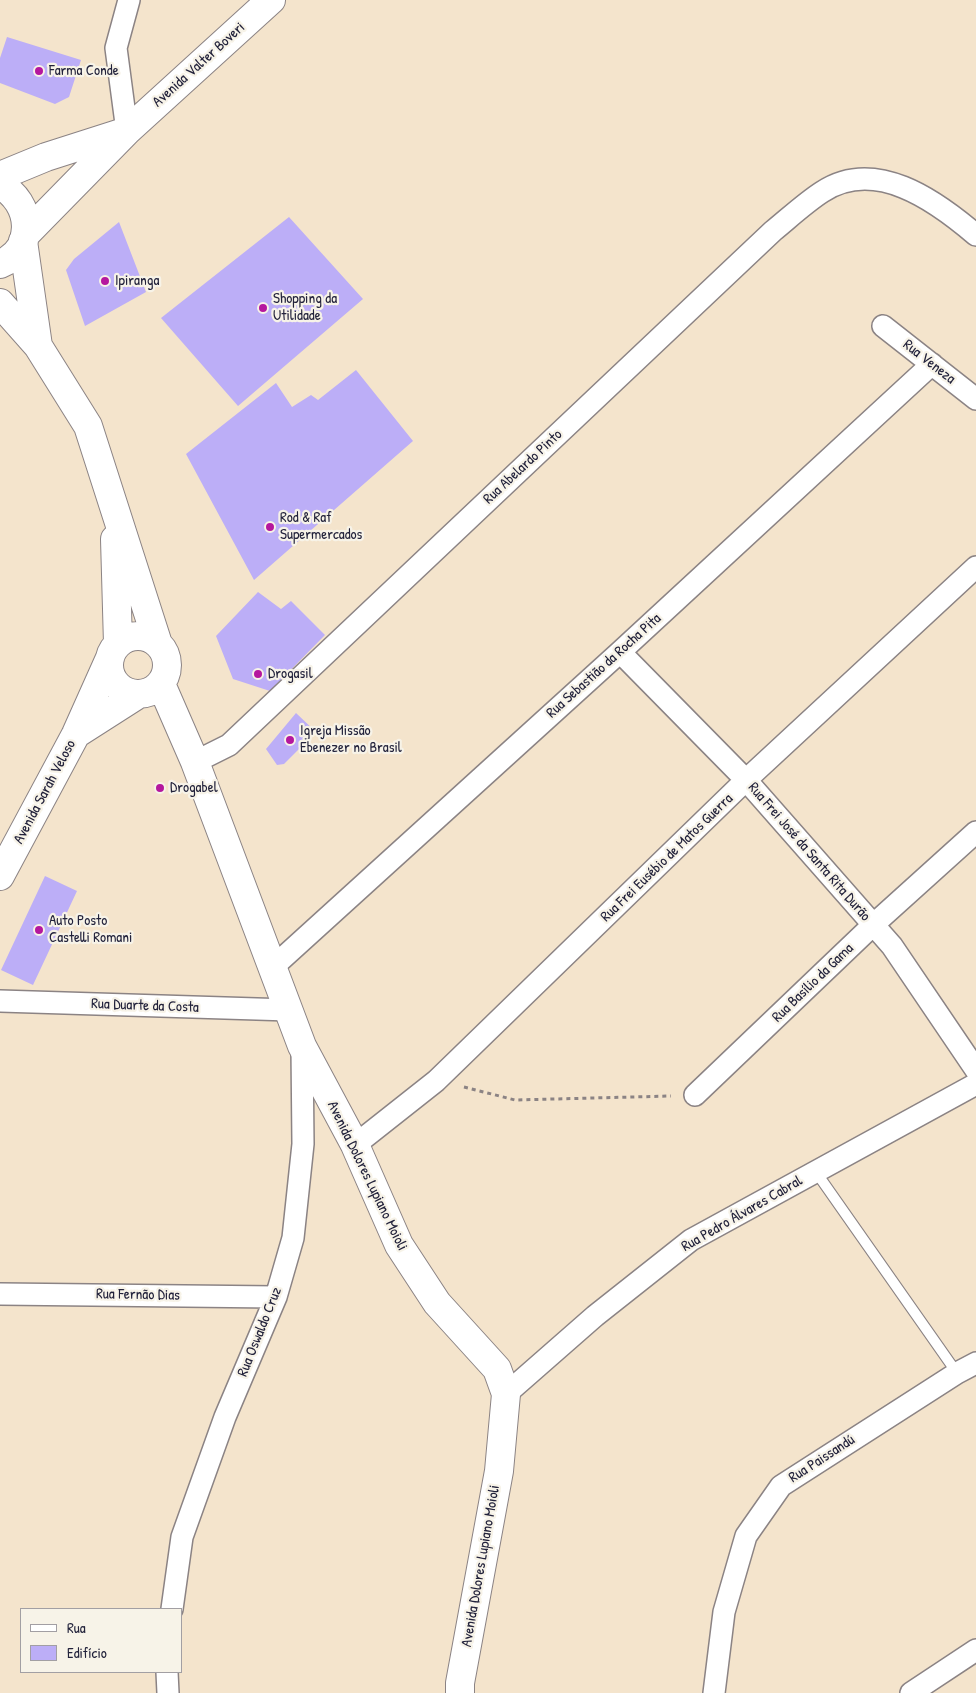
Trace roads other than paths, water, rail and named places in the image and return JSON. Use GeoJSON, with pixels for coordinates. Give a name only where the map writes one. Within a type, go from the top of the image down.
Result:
{"type":"FeatureCollection","features":[{"type":"Feature","properties":{"kind":"main road","name":"Avenida Valter Boveri"},"geometry":{"type":"LineString","coordinates":[[0,264],[16,253],[24,238],[128,131],[271,0]]}},
{"type":"Feature","properties":{"kind":"main road","name":"Avenida Valter Boveri"},"geometry":{"type":"LineString","coordinates":[[0,176],[46,157],[128,131]]}},
{"type":"Feature","properties":{"kind":"main road","name":"Avenida Sarah Veloso"},"geometry":{"type":"LineString","coordinates":[[0,185],[10,190],[18,199],[24,210],[27,222],[24,238],[38,346]]}},
{"type":"Feature","properties":{"kind":"main road","name":"Avenida Sarah Veloso"},"geometry":{"type":"LineString","coordinates":[[0,303],[38,346],[88,426],[158,644]]}},
{"type":"Feature","properties":{"kind":"main road","name":"Avenida Sarah Veloso"},"geometry":{"type":"LineString","coordinates":[[0,876],[76,734],[114,651],[114,507]]}},
{"type":"Feature","properties":{"kind":"main road"},"geometry":{"type":"LineString","coordinates":[[134,637],[151,639],[158,644],[164,651],[167,668],[149,689],[121,689],[115,683],[109,666],[114,651],[134,637]]}},
{"type":"Feature","properties":{"kind":"main road","name":"Avenida Sarah Veloso"},"geometry":{"type":"LineString","coordinates":[[76,734],[149,689]]}},
{"type":"Feature","properties":{"kind":"main road","name":"Avenida Dolores Lupiano Moioli"},"geometry":{"type":"LineString","coordinates":[[149,689],[195,762],[274,966],[302,1046],[355,1145],[399,1245],[437,1303],[497,1369],[506,1394],[499,1471],[460,1683],[460,1693]]}},
{"type":"Feature","properties":{"kind":"street"},"geometry":{"type":"LineString","coordinates":[[128,131],[116,48],[129,0]]}},
{"type":"Feature","properties":{"kind":"street","name":"Rua Abelardo Pinto"},"geometry":{"type":"LineString","coordinates":[[195,762],[229,745],[774,230],[823,191],[855,179],[890,181],[928,198],[976,235]]}},
{"type":"Feature","properties":{"kind":"street","name":"Rua Veneza"},"geometry":{"type":"LineString","coordinates":[[883,326],[976,399]]}},
{"type":"Feature","properties":{"kind":"street","name":"Rua Sebastião da Rocha Pita"},"geometry":{"type":"LineString","coordinates":[[274,966],[620,652],[932,364]]}},
{"type":"Feature","properties":{"kind":"street","name":"Rua Frei Eusébio de Matos Guerra"},"geometry":{"type":"LineString","coordinates":[[355,1145],[436,1080],[746,780],[976,567]]}},
{"type":"Feature","properties":{"kind":"street","name":"Rua Frei José da Santa Rita Durão"},"geometry":{"type":"LineString","coordinates":[[620,652],[746,780],[892,946],[976,1070]]}},
{"type":"Feature","properties":{"kind":"street","name":"Rua Basílio da Gama"},"geometry":{"type":"LineString","coordinates":[[695,1095],[873,925],[976,832]]}},
{"type":"Feature","properties":{"kind":"street","name":"Rua Duarte da Costa"},"geometry":{"type":"LineString","coordinates":[[0,1001],[289,1010]]}},
{"type":"Feature","properties":{"kind":"street","name":"Rua Oswaldo Cruz"},"geometry":{"type":"LineString","coordinates":[[172,1608],[182,1537],[226,1417],[276,1297],[293,1238],[302,1144],[302,1046]]}},
{"type":"Feature","properties":{"kind":"street","name":"Rua Pedro Álvares Cabral"},"geometry":{"type":"LineString","coordinates":[[506,1394],[595,1316],[691,1240],[976,1084]]}},
{"type":"Feature","properties":{"kind":"street","name":"Rua Fernão Dias"},"geometry":{"type":"LineString","coordinates":[[0,1294],[276,1297]]}},
{"type":"Feature","properties":{"kind":"street","name":"Rua Paissandú"},"geometry":{"type":"LineString","coordinates":[[714,1693],[724,1612],[746,1536],[781,1486],[956,1373],[976,1363]]}},
{"type":"Feature","properties":{"kind":"street"},"geometry":{"type":"LineString","coordinates":[[911,1693],[976,1650]]}},
{"type":"Feature","properties":{"kind":"street"},"geometry":{"type":"LineString","coordinates":[[167,1673],[168,1693]]}},
{"type":"Feature","properties":{"kind":"lane"},"geometry":{"type":"LineString","coordinates":[[816,1172],[956,1373]]}},
{"type":"Feature","properties":{"kind":"place","name":"Farma Conde"},"geometry":{"type":"Point","coordinates":[39,71]}},
{"type":"Feature","properties":{"kind":"place","name":"Ipiranga"},"geometry":{"type":"Point","coordinates":[105,281]}},
{"type":"Feature","properties":{"kind":"place","name":"Shopping da Utilidade"},"geometry":{"type":"Point","coordinates":[263,308]}},
{"type":"Feature","properties":{"kind":"place","name":"Rod & Raf Supermercados"},"geometry":{"type":"Point","coordinates":[270,527]}},
{"type":"Feature","properties":{"kind":"place","name":"Drogasil"},"geometry":{"type":"Point","coordinates":[258,674]}},
{"type":"Feature","properties":{"kind":"place","name":"Igreja Missão Ebenezer no Brasil"},"geometry":{"type":"Point","coordinates":[290,740]}},
{"type":"Feature","properties":{"kind":"place","name":"Drogabel"},"geometry":{"type":"Point","coordinates":[160,788]}},
{"type":"Feature","properties":{"kind":"place","name":"Auto Posto Castelli Romani"},"geometry":{"type":"Point","coordinates":[39,930]}}]}
